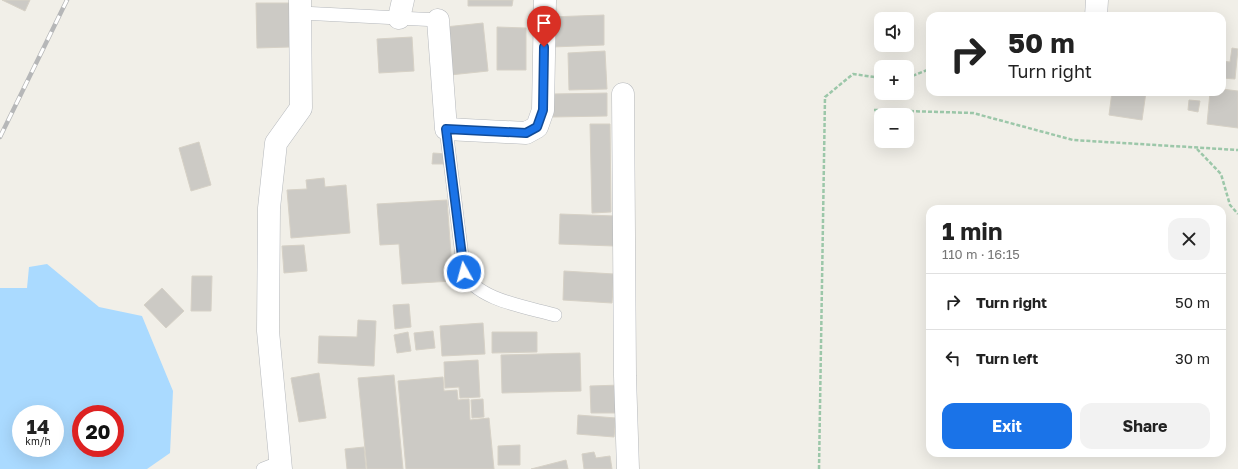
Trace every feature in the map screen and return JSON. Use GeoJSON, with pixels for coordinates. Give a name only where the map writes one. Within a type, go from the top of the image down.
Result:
{"type":"FeatureCollection","features":[{"type":"Feature","properties":{"kind":"street"},"geometry":{"type":"LineString","coordinates":[[438,20],[446,129],[526,133],[537,127],[543,110],[545,0]]}},
{"type":"Feature","properties":{"kind":"street"},"geometry":{"type":"LineString","coordinates":[[1096,12],[1097,0]]}},
{"type":"Feature","properties":{"kind":"street"},"geometry":{"type":"LineString","coordinates":[[275,467],[268,331],[269,208],[276,143],[301,108],[301,6]]}},
{"type":"Feature","properties":{"kind":"street"},"geometry":{"type":"LineString","coordinates":[[623,94],[625,376],[628,469]]}},
{"type":"Feature","properties":{"kind":"lane"},"geometry":{"type":"LineString","coordinates":[[301,6],[401,9],[438,20]]}},
{"type":"Feature","properties":{"kind":"lane"},"geometry":{"type":"LineString","coordinates":[[446,129],[464,272],[468,281],[486,295],[555,315]]}},
{"type":"Feature","properties":{"kind":"path"},"geometry":{"type":"LineString","coordinates":[[914,75],[926,71]]}},
{"type":"Feature","properties":{"kind":"path"},"geometry":{"type":"LineString","coordinates":[[819,469],[825,97],[853,74],[874,77]]}},
{"type":"Feature","properties":{"kind":"path"},"geometry":{"type":"LineString","coordinates":[[914,111],[973,113],[1073,140],[1238,150]]}},
{"type":"Feature","properties":{"kind":"path"},"geometry":{"type":"LineString","coordinates":[[1196,148],[1221,174],[1230,205],[1238,214]]}},
{"type":"Feature","properties":{"kind":"water"},"geometry":{"type":"Polygon","coordinates":[[[47,264],[99,307],[142,316],[173,391],[170,453],[147,469],[0,469],[0,288],[27,288],[29,267],[47,264]]]}},
{"type":"Feature","properties":{"kind":"building"},"geometry":{"type":"Polygon","coordinates":[[[2,0],[30,0],[25,11],[2,0]]]}},
{"type":"Feature","properties":{"kind":"building"},"geometry":{"type":"Polygon","coordinates":[[[468,0],[513,0],[512,6],[468,6],[468,0]]]}},
{"type":"Feature","properties":{"kind":"building"},"geometry":{"type":"Polygon","coordinates":[[[256,3],[289,3],[290,47],[257,48],[256,3]]]}},
{"type":"Feature","properties":{"kind":"building"},"geometry":{"type":"Polygon","coordinates":[[[604,15],[604,45],[552,47],[551,17],[604,15]]]}},
{"type":"Feature","properties":{"kind":"building"},"geometry":{"type":"Polygon","coordinates":[[[483,23],[488,71],[450,75],[445,27],[483,23]]]}},
{"type":"Feature","properties":{"kind":"building"},"geometry":{"type":"Polygon","coordinates":[[[497,27],[526,28],[526,70],[497,70],[497,27]]]}},
{"type":"Feature","properties":{"kind":"building"},"geometry":{"type":"Polygon","coordinates":[[[412,37],[414,71],[379,73],[377,39],[412,37]]]}},
{"type":"Feature","properties":{"kind":"building"},"geometry":{"type":"Polygon","coordinates":[[[1232,48],[1238,49],[1235,79],[1226,78],[1226,62],[1230,62],[1232,48]]]}},
{"type":"Feature","properties":{"kind":"building"},"geometry":{"type":"Polygon","coordinates":[[[605,51],[607,89],[569,90],[568,53],[605,51]]]}},
{"type":"Feature","properties":{"kind":"building"},"geometry":{"type":"Polygon","coordinates":[[[1226,90],[1238,91],[1238,128],[1207,124],[1210,96],[1226,96],[1226,90]]]}},
{"type":"Feature","properties":{"kind":"building"},"geometry":{"type":"Polygon","coordinates":[[[607,93],[607,116],[553,117],[552,94],[607,93]]]}},
{"type":"Feature","properties":{"kind":"building"},"geometry":{"type":"Polygon","coordinates":[[[1111,96],[1145,96],[1142,120],[1109,115],[1111,96]]]}},
{"type":"Feature","properties":{"kind":"building"},"geometry":{"type":"Polygon","coordinates":[[[1189,100],[1200,101],[1198,112],[1188,110],[1189,100]]]}},
{"type":"Feature","properties":{"kind":"building"},"geometry":{"type":"Polygon","coordinates":[[[590,124],[610,124],[611,212],[592,213],[590,124]]]}},
{"type":"Feature","properties":{"kind":"building"},"geometry":{"type":"Polygon","coordinates":[[[199,142],[211,185],[191,191],[179,148],[199,142]]]}},
{"type":"Feature","properties":{"kind":"building"},"geometry":{"type":"Polygon","coordinates":[[[433,153],[448,154],[447,164],[432,164],[433,153]]]}},
{"type":"Feature","properties":{"kind":"building"},"geometry":{"type":"Polygon","coordinates":[[[324,178],[325,187],[346,185],[350,233],[291,238],[287,190],[307,189],[306,180],[324,178]]]}},
{"type":"Feature","properties":{"kind":"building"},"geometry":{"type":"Polygon","coordinates":[[[447,200],[453,281],[402,284],[399,244],[380,245],[377,204],[447,200]]]}},
{"type":"Feature","properties":{"kind":"building"},"geometry":{"type":"Polygon","coordinates":[[[560,214],[615,216],[614,246],[559,244],[560,214]]]}},
{"type":"Feature","properties":{"kind":"building"},"geometry":{"type":"Polygon","coordinates":[[[304,245],[307,271],[284,273],[282,246],[304,245]]]}},
{"type":"Feature","properties":{"kind":"building"},"geometry":{"type":"Polygon","coordinates":[[[564,271],[614,274],[612,303],[563,300],[564,271]]]}},
{"type":"Feature","properties":{"kind":"building"},"geometry":{"type":"Polygon","coordinates":[[[192,276],[212,276],[211,311],[191,311],[192,276]]]}},
{"type":"Feature","properties":{"kind":"building"},"geometry":{"type":"Polygon","coordinates":[[[162,288],[184,311],[166,328],[144,305],[162,288]]]}},
{"type":"Feature","properties":{"kind":"building"},"geometry":{"type":"Polygon","coordinates":[[[409,304],[411,327],[395,329],[393,305],[409,304]]]}},
{"type":"Feature","properties":{"kind":"building"},"geometry":{"type":"Polygon","coordinates":[[[358,320],[376,321],[374,366],[318,363],[319,336],[357,337],[358,320]]]}},
{"type":"Feature","properties":{"kind":"building"},"geometry":{"type":"Polygon","coordinates":[[[483,323],[485,354],[442,356],[440,326],[483,323]]]}},
{"type":"Feature","properties":{"kind":"building"},"geometry":{"type":"Polygon","coordinates":[[[433,331],[435,348],[416,350],[414,333],[433,331]]]}},
{"type":"Feature","properties":{"kind":"building"},"geometry":{"type":"Polygon","coordinates":[[[408,332],[411,351],[397,353],[394,335],[408,332]]]}},
{"type":"Feature","properties":{"kind":"building"},"geometry":{"type":"Polygon","coordinates":[[[492,332],[537,332],[537,352],[492,353],[492,332]]]}},
{"type":"Feature","properties":{"kind":"building"},"geometry":{"type":"Polygon","coordinates":[[[580,353],[581,391],[502,393],[501,355],[580,353]]]}},
{"type":"Feature","properties":{"kind":"building"},"geometry":{"type":"Polygon","coordinates":[[[478,360],[480,397],[460,398],[459,387],[445,388],[444,362],[478,360]]]}},
{"type":"Feature","properties":{"kind":"building"},"geometry":{"type":"Polygon","coordinates":[[[319,373],[326,418],[299,422],[291,378],[319,373]]]}},
{"type":"Feature","properties":{"kind":"building"},"geometry":{"type":"Polygon","coordinates":[[[394,375],[403,469],[367,469],[358,378],[394,375]]]}},
{"type":"Feature","properties":{"kind":"building"},"geometry":{"type":"Polygon","coordinates":[[[443,377],[444,391],[457,390],[458,400],[469,399],[470,420],[489,418],[494,469],[406,469],[398,381],[443,377]]]}},
{"type":"Feature","properties":{"kind":"building"},"geometry":{"type":"Polygon","coordinates":[[[621,385],[622,413],[591,413],[590,386],[621,385]]]}},
{"type":"Feature","properties":{"kind":"building"},"geometry":{"type":"Polygon","coordinates":[[[483,399],[484,417],[472,418],[471,400],[483,399]]]}},
{"type":"Feature","properties":{"kind":"building"},"geometry":{"type":"Polygon","coordinates":[[[578,415],[616,418],[614,437],[577,434],[578,415]]]}},
{"type":"Feature","properties":{"kind":"building"},"geometry":{"type":"Polygon","coordinates":[[[520,445],[520,465],[498,465],[498,446],[520,445]]]}},
{"type":"Feature","properties":{"kind":"building"},"geometry":{"type":"Polygon","coordinates":[[[364,447],[366,469],[347,469],[345,449],[364,447]]]}},
{"type":"Feature","properties":{"kind":"building"},"geometry":{"type":"Polygon","coordinates":[[[594,452],[596,458],[610,456],[612,469],[584,469],[582,454],[594,452]]]}},
{"type":"Feature","properties":{"kind":"building"},"geometry":{"type":"Polygon","coordinates":[[[566,460],[568,469],[531,469],[566,460]]]}},
{"type":"Feature","properties":{"kind":"railway"},"geometry":{"type":"LineString","coordinates":[[0,137],[67,0]]}},
{"type":"Feature","properties":{"kind":"route"},"geometry":{"type":"LineString","coordinates":[[464,272],[446,129],[526,133],[537,127],[543,110],[544,47]]}}]}
